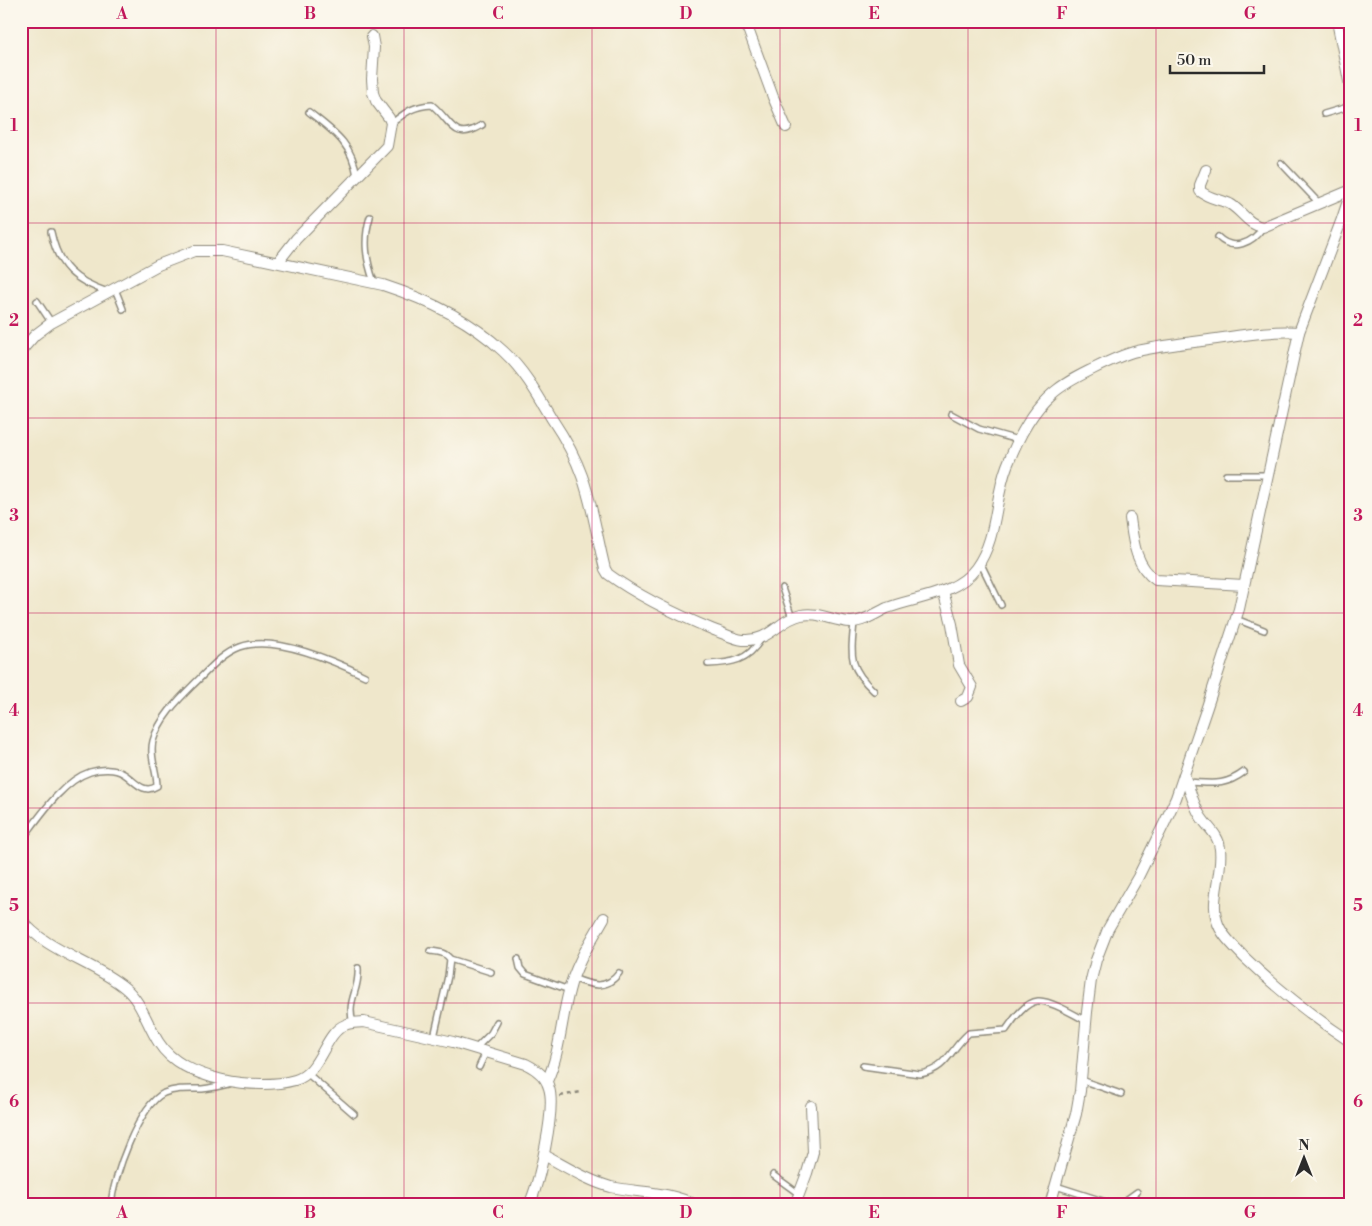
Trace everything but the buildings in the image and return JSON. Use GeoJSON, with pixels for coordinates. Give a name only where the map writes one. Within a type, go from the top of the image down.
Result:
{"type":"FeatureCollection","features":[{"type":"Feature","properties":{"kind":"street"},"geometry":{"type":"LineString","coordinates":[[745,21],[772,97],[786,127]]}},
{"type":"Feature","properties":{"kind":"street"},"geometry":{"type":"LineString","coordinates":[[1337,21],[1351,91]]}},
{"type":"Feature","properties":{"kind":"street"},"geometry":{"type":"LineString","coordinates":[[278,262],[296,239],[387,146],[391,124],[390,118],[376,101],[373,93],[374,46],[372,36]]}},
{"type":"Feature","properties":{"kind":"street"},"geometry":{"type":"LineString","coordinates":[[1206,170],[1200,185],[1200,192],[1232,205],[1253,224],[1263,227],[1351,191]]}},
{"type":"Feature","properties":{"kind":"street"},"geometry":{"type":"LineString","coordinates":[[1050,1205],[1076,1114],[1091,980],[1102,943],[1155,844],[1185,779],[1236,619],[1299,332],[1351,191]]}},
{"type":"Feature","properties":{"kind":"street"},"geometry":{"type":"LineString","coordinates":[[21,351],[35,335],[51,323],[158,265],[194,251],[222,251],[374,283],[404,292],[455,317],[497,345],[517,365],[534,388],[575,459],[583,477],[605,569],[608,574],[670,610],[743,640],[762,638],[792,618],[802,614],[820,614],[835,620],[854,622],[889,608],[942,591],[965,579],[976,569],[989,542],[1002,482],[1019,440],[1034,415],[1054,392],[1087,372],[1125,355],[1163,347],[1256,333],[1299,332]]}},
{"type":"Feature","properties":{"kind":"street"},"geometry":{"type":"LineString","coordinates":[[1130,518],[1135,550],[1146,572],[1156,580],[1244,585]]}},
{"type":"Feature","properties":{"kind":"street"},"geometry":{"type":"LineString","coordinates":[[942,591],[952,624],[958,665],[972,687],[968,697],[961,701]]}},
{"type":"Feature","properties":{"kind":"street"},"geometry":{"type":"LineString","coordinates":[[1185,779],[1201,817],[1219,842],[1220,858],[1215,908],[1216,921],[1233,944],[1272,984],[1351,1042]]}},
{"type":"Feature","properties":{"kind":"street"},"geometry":{"type":"LineString","coordinates":[[547,1081],[554,1064],[573,978],[604,918]]}},
{"type":"Feature","properties":{"kind":"street"},"geometry":{"type":"LineString","coordinates":[[21,919],[31,931],[45,941],[125,988],[139,1004],[158,1043],[176,1060],[192,1070],[234,1082],[267,1084],[297,1080],[308,1074],[336,1031],[345,1024],[364,1022],[434,1037],[534,1068],[547,1081],[551,1098],[544,1155],[535,1191],[529,1205]]}},
{"type":"Feature","properties":{"kind":"street"},"geometry":{"type":"LineString","coordinates":[[795,1205],[813,1152],[811,1106]]}},
{"type":"Feature","properties":{"kind":"street"},"geometry":{"type":"LineString","coordinates":[[544,1155],[608,1186],[666,1194],[695,1205]]}},
{"type":"Feature","properties":{"kind":"lane"},"geometry":{"type":"LineString","coordinates":[[391,124],[408,110],[419,106],[432,105],[459,132],[472,132],[482,125]]}},
{"type":"Feature","properties":{"kind":"lane"},"geometry":{"type":"LineString","coordinates":[[1324,114],[1351,106]]}},
{"type":"Feature","properties":{"kind":"lane"},"geometry":{"type":"LineString","coordinates":[[310,112],[337,135],[350,151],[355,163],[357,177]]}},
{"type":"Feature","properties":{"kind":"lane"},"geometry":{"type":"LineString","coordinates":[[1281,163],[1319,203]]}},
{"type":"Feature","properties":{"kind":"lane"},"geometry":{"type":"LineString","coordinates":[[370,217],[366,229],[365,247],[367,263],[374,283]]}},
{"type":"Feature","properties":{"kind":"lane"},"geometry":{"type":"LineString","coordinates":[[1218,237],[1230,244],[1249,242],[1255,238],[1263,227]]}},
{"type":"Feature","properties":{"kind":"lane"},"geometry":{"type":"LineString","coordinates":[[51,232],[54,248],[68,271],[80,281],[112,291],[124,309]]}},
{"type":"Feature","properties":{"kind":"lane"},"geometry":{"type":"LineString","coordinates":[[37,301],[51,323]]}},
{"type":"Feature","properties":{"kind":"lane"},"geometry":{"type":"LineString","coordinates":[[951,414],[979,429],[1019,440]]}},
{"type":"Feature","properties":{"kind":"lane"},"geometry":{"type":"LineString","coordinates":[[1226,475],[1269,475]]}},
{"type":"Feature","properties":{"kind":"lane"},"geometry":{"type":"LineString","coordinates":[[980,562],[1001,605]]}},
{"type":"Feature","properties":{"kind":"lane"},"geometry":{"type":"LineString","coordinates":[[782,588],[792,618]]}},
{"type":"Feature","properties":{"kind":"lane"},"geometry":{"type":"LineString","coordinates":[[1236,619],[1264,630]]}},
{"type":"Feature","properties":{"kind":"lane"},"geometry":{"type":"LineString","coordinates":[[854,622],[851,656],[854,668],[864,682],[874,691]]}},
{"type":"Feature","properties":{"kind":"lane"},"geometry":{"type":"LineString","coordinates":[[708,664],[737,660],[748,656],[762,638]]}},
{"type":"Feature","properties":{"kind":"lane"},"geometry":{"type":"LineString","coordinates":[[21,841],[64,790],[79,778],[91,772],[113,770],[123,773],[144,789],[152,790],[157,786],[153,764],[153,742],[162,720],[184,694],[218,660],[240,647],[273,645],[298,650],[338,663],[365,676]]}},
{"type":"Feature","properties":{"kind":"lane"},"geometry":{"type":"LineString","coordinates":[[1185,779],[1225,783],[1244,772]]}},
{"type":"Feature","properties":{"kind":"lane"},"geometry":{"type":"LineString","coordinates":[[430,951],[442,952],[450,959],[491,972]]}},
{"type":"Feature","properties":{"kind":"lane"},"geometry":{"type":"LineString","coordinates":[[434,1037],[450,959]]}},
{"type":"Feature","properties":{"kind":"lane"},"geometry":{"type":"LineString","coordinates":[[518,959],[520,968],[525,974],[569,990]]}},
{"type":"Feature","properties":{"kind":"lane"},"geometry":{"type":"LineString","coordinates":[[353,1023],[350,1013],[351,1000],[357,989],[358,968]]}},
{"type":"Feature","properties":{"kind":"lane"},"geometry":{"type":"LineString","coordinates":[[573,978],[589,984],[602,985],[614,981],[619,973]]}},
{"type":"Feature","properties":{"kind":"lane"},"geometry":{"type":"LineString","coordinates":[[863,1066],[920,1074],[928,1072],[939,1067],[969,1033],[1006,1030],[1029,1004],[1039,1001],[1049,1003],[1086,1021]]}},
{"type":"Feature","properties":{"kind":"lane"},"geometry":{"type":"LineString","coordinates":[[479,1067],[481,1050],[497,1022]]}},
{"type":"Feature","properties":{"kind":"lane"},"geometry":{"type":"LineString","coordinates":[[308,1074],[354,1114]]}},
{"type":"Feature","properties":{"kind":"lane"},"geometry":{"type":"LineString","coordinates":[[1081,1080],[1121,1094]]}},
{"type":"Feature","properties":{"kind":"lane"},"geometry":{"type":"LineString","coordinates":[[111,1205],[124,1154],[135,1130],[152,1103],[171,1091],[218,1087],[234,1082]]}},
{"type":"Feature","properties":{"kind":"lane"},"geometry":{"type":"LineString","coordinates":[[773,1175],[799,1194]]}},
{"type":"Feature","properties":{"kind":"lane"},"geometry":{"type":"LineString","coordinates":[[1056,1186],[1112,1204],[1123,1202],[1137,1192]]}},
{"type":"Feature","properties":{"kind":"path"},"geometry":{"type":"LineString","coordinates":[[551,1098],[581,1092]]}}]}
